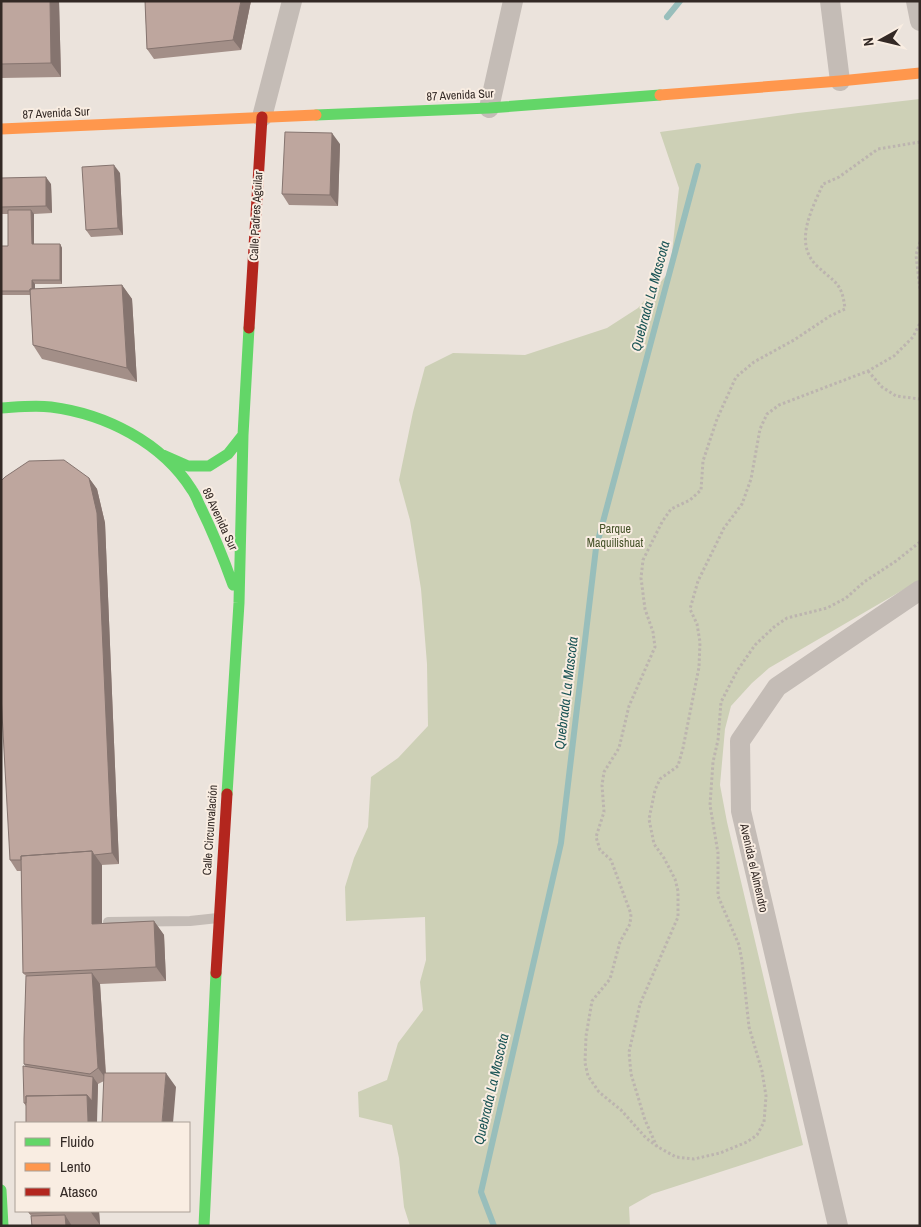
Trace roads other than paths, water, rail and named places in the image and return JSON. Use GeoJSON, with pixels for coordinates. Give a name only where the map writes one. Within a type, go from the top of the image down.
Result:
{"type":"FeatureCollection","features":[{"type":"Feature","properties":{"kind":"street","name":"Calle Padres Aguilar"},"geometry":{"type":"LineString","coordinates":[[243,435],[262,117],[292,1]]}},
{"type":"Feature","properties":{"kind":"street"},"geometry":{"type":"LineString","coordinates":[[489,108],[513,1]]}},
{"type":"Feature","properties":{"kind":"street"},"geometry":{"type":"LineString","coordinates":[[830,1],[840,81]]}},
{"type":"Feature","properties":{"kind":"street"},"geometry":{"type":"LineString","coordinates":[[916,1],[920,21]]}},
{"type":"Feature","properties":{"kind":"street","name":"87 Avenida Sur"},"geometry":{"type":"LineString","coordinates":[[1,129],[489,108],[920,74]]}},
{"type":"Feature","properties":{"kind":"street","name":"89 Avenida Sur"},"geometry":{"type":"LineString","coordinates":[[1,408],[25,406],[51,407],[75,411],[102,420],[145,441],[162,455],[190,487],[219,545],[239,603]]}},
{"type":"Feature","properties":{"kind":"street","name":"89 Avenida Sur"},"geometry":{"type":"LineString","coordinates":[[162,455],[188,466],[209,466],[228,454],[243,435]]}},
{"type":"Feature","properties":{"kind":"street","name":"Calle Circunvalación"},"geometry":{"type":"LineString","coordinates":[[204,1226],[218,918],[239,603],[243,435]]}},
{"type":"Feature","properties":{"kind":"street","name":"Avenida el Almendro"},"geometry":{"type":"LineString","coordinates":[[838,1226],[741,811],[740,741],[777,687],[920,590]]}},
{"type":"Feature","properties":{"kind":"street"},"geometry":{"type":"LineString","coordinates":[[1,1190],[3,1226]]}},
{"type":"Feature","properties":{"kind":"lane"},"geometry":{"type":"LineString","coordinates":[[108,922],[190,921],[218,918]]}},
{"type":"Feature","properties":{"kind":"waterway","name":"Quebrada La Mascota"},"geometry":{"type":"LineString","coordinates":[[667,17],[680,1]]}},
{"type":"Feature","properties":{"kind":"waterway","name":"Quebrada La Mascota"},"geometry":{"type":"LineString","coordinates":[[494,1226],[481,1192],[561,843],[596,548],[698,166]]}},
{"type":"Feature","properties":{"kind":"park label","name":"Parque Maquilishuat"},"geometry":{"type":"Point","coordinates":[615,536]}}]}
